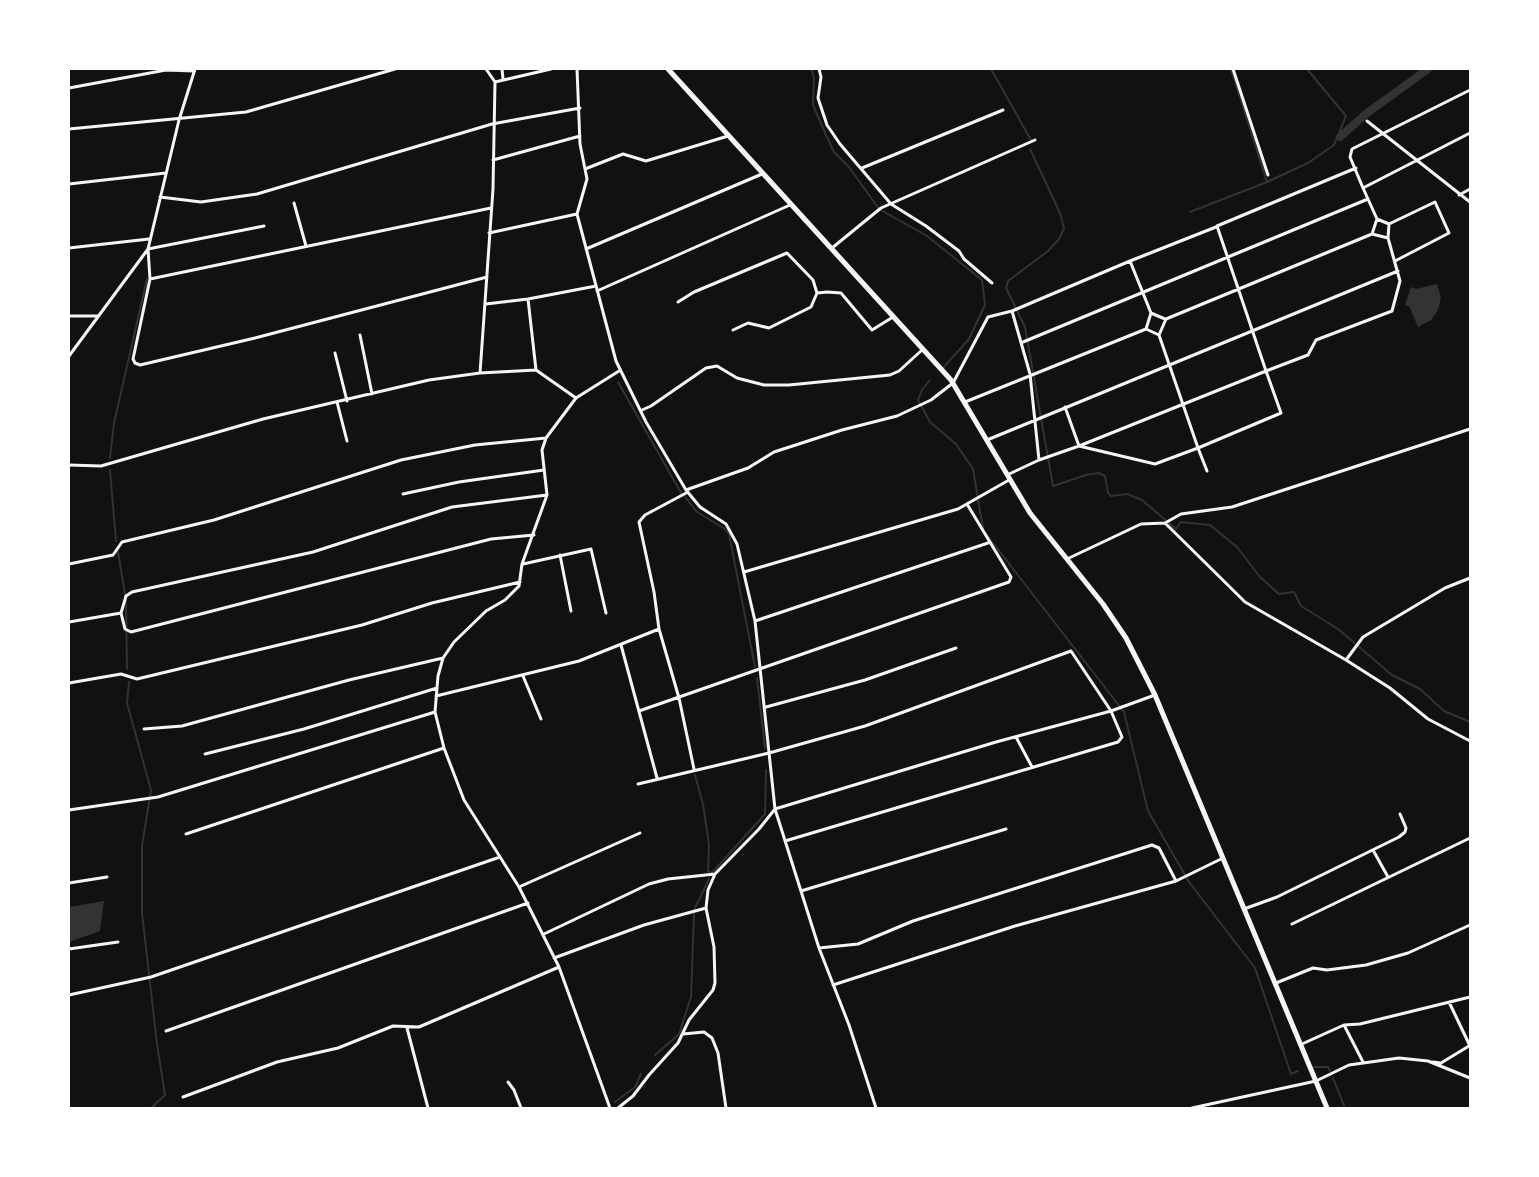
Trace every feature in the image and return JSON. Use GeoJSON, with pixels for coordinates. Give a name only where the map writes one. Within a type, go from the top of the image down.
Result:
{"type":"FeatureCollection","features":[{"type":"Feature","properties":{"kind":"main road"},"geometry":{"type":"LineString","coordinates":[[668,69],[952,382],[1030,513],[1126,638],[1155,695],[1327,1108]]}},
{"type":"Feature","properties":{"kind":"street"},"geometry":{"type":"LineString","coordinates":[[69,129],[246,112],[395,69]]}},
{"type":"Feature","properties":{"kind":"street"},"geometry":{"type":"LineString","coordinates":[[480,373],[491,208],[495,82],[486,69]]}},
{"type":"Feature","properties":{"kind":"street"},"geometry":{"type":"LineString","coordinates":[[502,69],[503,80]]}},
{"type":"Feature","properties":{"kind":"street"},"geometry":{"type":"LineString","coordinates":[[495,82],[551,69]]}},
{"type":"Feature","properties":{"kind":"street"},"geometry":{"type":"LineString","coordinates":[[577,69],[580,136],[587,179],[577,214],[619,371],[687,491],[700,507],[726,524],[733,533],[755,621],[766,707],[775,809],[819,948],[876,1108]]}},
{"type":"Feature","properties":{"kind":"street"},"geometry":{"type":"LineString","coordinates":[[819,69],[821,77],[818,98],[827,125],[891,204],[926,226],[959,251],[964,259],[992,283]]}},
{"type":"Feature","properties":{"kind":"street"},"geometry":{"type":"LineString","coordinates":[[1233,69],[1268,175]]}},
{"type":"Feature","properties":{"kind":"street"},"geometry":{"type":"LineString","coordinates":[[69,88],[166,70],[195,70],[179,120],[147,249],[150,279],[133,359],[137,365],[255,338],[487,278]]}},
{"type":"Feature","properties":{"kind":"street"},"geometry":{"type":"LineString","coordinates":[[1372,234],[1377,219],[1350,158],[1352,149],[1470,90]]}},
{"type":"Feature","properties":{"kind":"street"},"geometry":{"type":"LineString","coordinates":[[160,197],[201,202],[257,194],[492,124],[580,108]]}},
{"type":"Feature","properties":{"kind":"street"},"geometry":{"type":"LineString","coordinates":[[862,168],[1003,110]]}},
{"type":"Feature","properties":{"kind":"street"},"geometry":{"type":"LineString","coordinates":[[1367,121],[1470,202]]}},
{"type":"Feature","properties":{"kind":"street"},"geometry":{"type":"LineString","coordinates":[[1363,188],[1470,133]]}},
{"type":"Feature","properties":{"kind":"street"},"geometry":{"type":"LineString","coordinates":[[493,160],[580,136]]}},
{"type":"Feature","properties":{"kind":"street"},"geometry":{"type":"LineString","coordinates":[[585,169],[623,154],[646,161],[728,136]]}},
{"type":"Feature","properties":{"kind":"street"},"geometry":{"type":"LineString","coordinates":[[832,248],[881,208],[1035,140]]}},
{"type":"Feature","properties":{"kind":"street"},"geometry":{"type":"LineString","coordinates":[[694,769],[659,629],[654,591],[639,522],[645,516],[687,491],[748,468],[774,452],[912,410],[931,400],[952,382],[988,317],[1026,306],[1356,168]]}},
{"type":"Feature","properties":{"kind":"street"},"geometry":{"type":"LineString","coordinates":[[69,184],[166,173]]}},
{"type":"Feature","properties":{"kind":"street"},"geometry":{"type":"LineString","coordinates":[[586,249],[764,173]]}},
{"type":"Feature","properties":{"kind":"street"},"geometry":{"type":"LineString","coordinates":[[1459,195],[1470,189]]}},
{"type":"Feature","properties":{"kind":"street"},"geometry":{"type":"LineString","coordinates":[[1025,341],[1368,199]]}},
{"type":"Feature","properties":{"kind":"street"},"geometry":{"type":"LineString","coordinates":[[1377,219],[1389,224],[1435,202],[1449,233],[1395,261]]}},
{"type":"Feature","properties":{"kind":"street"},"geometry":{"type":"LineString","coordinates":[[294,203],[306,246]]}},
{"type":"Feature","properties":{"kind":"street"},"geometry":{"type":"LineString","coordinates":[[597,291],[792,204]]}},
{"type":"Feature","properties":{"kind":"street"},"geometry":{"type":"LineString","coordinates":[[150,279],[491,208]]}},
{"type":"Feature","properties":{"kind":"street"},"geometry":{"type":"LineString","coordinates":[[489,233],[577,214]]}},
{"type":"Feature","properties":{"kind":"street"},"geometry":{"type":"LineString","coordinates":[[744,572],[969,503],[1050,455],[1079,446],[1308,355],[1316,340],[1392,311],[1400,281],[1388,238],[1389,224]]}},
{"type":"Feature","properties":{"kind":"street"},"geometry":{"type":"LineString","coordinates":[[69,356],[147,249],[264,226]]}},
{"type":"Feature","properties":{"kind":"street"},"geometry":{"type":"LineString","coordinates":[[1079,446],[1155,464],[1281,413],[1217,226]]}},
{"type":"Feature","properties":{"kind":"street"},"geometry":{"type":"LineString","coordinates":[[1207,471],[1159,335],[1166,319],[1372,234],[1388,238]]}},
{"type":"Feature","properties":{"kind":"street"},"geometry":{"type":"LineString","coordinates":[[69,248],[149,239]]}},
{"type":"Feature","properties":{"kind":"street"},"geometry":{"type":"LineString","coordinates":[[678,302],[694,292],[787,253],[813,280],[817,294],[811,307],[769,327],[748,323],[733,330]]}},
{"type":"Feature","properties":{"kind":"street"},"geometry":{"type":"LineString","coordinates":[[1130,261],[1152,313],[1166,319]]}},
{"type":"Feature","properties":{"kind":"street"},"geometry":{"type":"LineString","coordinates":[[987,440],[1398,271]]}},
{"type":"Feature","properties":{"kind":"street"},"geometry":{"type":"LineString","coordinates":[[486,304],[528,299],[596,286]]}},
{"type":"Feature","properties":{"kind":"street"},"geometry":{"type":"LineString","coordinates":[[817,294],[841,293],[872,330],[893,317]]}},
{"type":"Feature","properties":{"kind":"street"},"geometry":{"type":"LineString","coordinates":[[528,299],[536,370]]}},
{"type":"Feature","properties":{"kind":"street"},"geometry":{"type":"LineString","coordinates":[[1014,310],[1033,373],[1039,460]]}},
{"type":"Feature","properties":{"kind":"street"},"geometry":{"type":"LineString","coordinates":[[1146,329],[1152,313]]}},
{"type":"Feature","properties":{"kind":"street"},"geometry":{"type":"LineString","coordinates":[[69,316],[98,315]]}},
{"type":"Feature","properties":{"kind":"street"},"geometry":{"type":"LineString","coordinates":[[965,402],[1146,329],[1159,335]]}},
{"type":"Feature","properties":{"kind":"street"},"geometry":{"type":"LineString","coordinates":[[360,335],[372,394]]}},
{"type":"Feature","properties":{"kind":"street"},"geometry":{"type":"LineString","coordinates":[[641,410],[661,400],[706,368],[717,366],[737,378],[764,385],[789,385],[890,375],[899,371],[922,350]]}},
{"type":"Feature","properties":{"kind":"street"},"geometry":{"type":"LineString","coordinates":[[335,353],[347,401]]}},
{"type":"Feature","properties":{"kind":"street"},"geometry":{"type":"LineString","coordinates":[[69,465],[101,466],[202,435],[429,380],[480,373],[536,370],[576,398]]}},
{"type":"Feature","properties":{"kind":"street"},"geometry":{"type":"LineString","coordinates":[[610,1108],[559,966],[519,887],[464,800],[444,748],[435,712],[443,658],[466,628],[486,610],[513,594],[520,582],[522,564],[534,535],[546,495],[542,450],[546,438],[576,398],[619,371]]}},
{"type":"Feature","properties":{"kind":"street"},"geometry":{"type":"LineString","coordinates":[[337,402],[346,441]]}},
{"type":"Feature","properties":{"kind":"street"},"geometry":{"type":"LineString","coordinates":[[1065,407],[1079,446]]}},
{"type":"Feature","properties":{"kind":"street"},"geometry":{"type":"LineString","coordinates":[[1067,559],[1141,524],[1165,523],[1181,514],[1232,507],[1470,429]]}},
{"type":"Feature","properties":{"kind":"street"},"geometry":{"type":"LineString","coordinates":[[69,564],[113,555],[122,542],[214,520],[401,460],[475,446],[546,438]]}},
{"type":"Feature","properties":{"kind":"street"},"geometry":{"type":"LineString","coordinates":[[403,494],[459,482],[544,470]]}},
{"type":"Feature","properties":{"kind":"street"},"geometry":{"type":"LineString","coordinates":[[534,535],[490,539],[130,632],[125,629],[121,613],[125,598],[132,592],[313,552],[452,507],[546,495]]}},
{"type":"Feature","properties":{"kind":"street"},"geometry":{"type":"LineString","coordinates":[[639,711],[1009,582],[1011,577],[988,543],[969,503]]}},
{"type":"Feature","properties":{"kind":"street"},"geometry":{"type":"LineString","coordinates":[[1165,523],[1245,602],[1346,660],[1390,688],[1428,719],[1470,741]]}},
{"type":"Feature","properties":{"kind":"street"},"geometry":{"type":"LineString","coordinates":[[755,621],[988,543]]}},
{"type":"Feature","properties":{"kind":"street"},"geometry":{"type":"LineString","coordinates":[[522,564],[592,550],[606,613]]}},
{"type":"Feature","properties":{"kind":"street"},"geometry":{"type":"LineString","coordinates":[[560,555],[571,611]]}},
{"type":"Feature","properties":{"kind":"street"},"geometry":{"type":"LineString","coordinates":[[1346,660],[1359,642],[1386,622],[1445,588],[1470,578]]}},
{"type":"Feature","properties":{"kind":"street"},"geometry":{"type":"LineString","coordinates":[[69,683],[121,674],[137,679],[362,625],[432,603],[520,582]]}},
{"type":"Feature","properties":{"kind":"street"},"geometry":{"type":"LineString","coordinates":[[69,622],[121,613]]}},
{"type":"Feature","properties":{"kind":"street"},"geometry":{"type":"LineString","coordinates":[[436,696],[579,661],[659,629]]}},
{"type":"Feature","properties":{"kind":"street"},"geometry":{"type":"LineString","coordinates":[[621,645],[657,778]]}},
{"type":"Feature","properties":{"kind":"street"},"geometry":{"type":"LineString","coordinates":[[766,707],[865,680],[956,648]]}},
{"type":"Feature","properties":{"kind":"street"},"geometry":{"type":"LineString","coordinates":[[638,784],[769,753],[865,726],[1071,651],[1111,711],[1122,740],[785,841]]}},
{"type":"Feature","properties":{"kind":"street"},"geometry":{"type":"LineString","coordinates":[[144,729],[182,726],[349,680],[443,658]]}},
{"type":"Feature","properties":{"kind":"street"},"geometry":{"type":"LineString","coordinates":[[523,676],[541,719]]}},
{"type":"Feature","properties":{"kind":"street"},"geometry":{"type":"LineString","coordinates":[[205,754],[304,729],[437,688]]}},
{"type":"Feature","properties":{"kind":"street"},"geometry":{"type":"LineString","coordinates":[[618,1108],[633,1096],[683,1034],[689,1020],[709,997],[715,983],[714,947],[706,908],[708,890],[715,874],[759,830],[775,809],[1016,737],[1116,710],[1155,695]]}},
{"type":"Feature","properties":{"kind":"street"},"geometry":{"type":"LineString","coordinates":[[69,810],[153,797],[435,712]]}},
{"type":"Feature","properties":{"kind":"street"},"geometry":{"type":"LineString","coordinates":[[1016,737],[1032,768]]}},
{"type":"Feature","properties":{"kind":"street"},"geometry":{"type":"LineString","coordinates":[[186,834],[444,748]]}},
{"type":"Feature","properties":{"kind":"street"},"geometry":{"type":"LineString","coordinates":[[1244,909],[1277,897],[1405,832],[1400,814]]}},
{"type":"Feature","properties":{"kind":"street"},"geometry":{"type":"LineString","coordinates":[[801,891],[1006,829]]}},
{"type":"Feature","properties":{"kind":"street"},"geometry":{"type":"LineString","coordinates":[[519,887],[640,833]]}},
{"type":"Feature","properties":{"kind":"street"},"geometry":{"type":"LineString","coordinates":[[1292,924],[1470,838]]}},
{"type":"Feature","properties":{"kind":"street"},"geometry":{"type":"LineString","coordinates":[[819,948],[858,944],[924,918],[1152,845],[1159,848],[1176,881]]}},
{"type":"Feature","properties":{"kind":"street"},"geometry":{"type":"LineString","coordinates":[[1373,850],[1388,877]]}},
{"type":"Feature","properties":{"kind":"street"},"geometry":{"type":"LineString","coordinates":[[69,995],[151,977],[500,857]]}},
{"type":"Feature","properties":{"kind":"street"},"geometry":{"type":"LineString","coordinates":[[833,985],[1015,926],[1176,881],[1223,858]]}},
{"type":"Feature","properties":{"kind":"street"},"geometry":{"type":"LineString","coordinates":[[544,934],[650,884],[668,879],[715,874]]}},
{"type":"Feature","properties":{"kind":"street"},"geometry":{"type":"LineString","coordinates":[[69,883],[107,878]]}},
{"type":"Feature","properties":{"kind":"street"},"geometry":{"type":"LineString","coordinates":[[166,1031],[528,903]]}},
{"type":"Feature","properties":{"kind":"street"},"geometry":{"type":"LineString","coordinates":[[554,958],[644,926],[706,908]]}},
{"type":"Feature","properties":{"kind":"street"},"geometry":{"type":"LineString","coordinates":[[1275,983],[1313,968],[1327,970],[1366,965],[1407,953],[1470,925]]}},
{"type":"Feature","properties":{"kind":"street"},"geometry":{"type":"LineString","coordinates":[[69,949],[118,942]]}},
{"type":"Feature","properties":{"kind":"street"},"geometry":{"type":"LineString","coordinates":[[183,1097],[277,1062],[338,1048],[393,1026],[419,1027],[559,966]]}},
{"type":"Feature","properties":{"kind":"street"},"geometry":{"type":"LineString","coordinates":[[1301,1044],[1344,1025],[1360,1024],[1470,997]]}},
{"type":"Feature","properties":{"kind":"street"},"geometry":{"type":"LineString","coordinates":[[1192,1108],[1316,1081],[1349,1065],[1363,1062],[1399,1058],[1441,1063],[1470,1046],[1449,1002]]}},
{"type":"Feature","properties":{"kind":"street"},"geometry":{"type":"LineString","coordinates":[[1344,1025],[1363,1062]]}},
{"type":"Feature","properties":{"kind":"street"},"geometry":{"type":"LineString","coordinates":[[407,1028],[428,1108]]}},
{"type":"Feature","properties":{"kind":"street"},"geometry":{"type":"LineString","coordinates":[[683,1034],[704,1032],[712,1038],[718,1053],[726,1108]]}},
{"type":"Feature","properties":{"kind":"street"},"geometry":{"type":"LineString","coordinates":[[1428,1061],[1470,1078]]}},
{"type":"Feature","properties":{"kind":"street"},"geometry":{"type":"LineString","coordinates":[[508,1082],[521,1108]]}},
{"type":"Feature","properties":{"kind":"shaded area"},"geometry":{"type":"Polygon","coordinates":[[[1437,284],[1441,297],[1438,310],[1431,320],[1418,327],[1409,306],[1405,305],[1411,287],[1416,289],[1437,284]]]}},
{"type":"Feature","properties":{"kind":"shaded area"},"geometry":{"type":"Polygon","coordinates":[[[104,901],[100,931],[69,942],[69,907],[104,901]]]}},
{"type":"Feature","properties":{"kind":"waterway"},"geometry":{"type":"LineString","coordinates":[[811,69],[814,78],[813,105],[834,152],[849,167],[879,209],[927,236],[982,280],[985,305],[969,339],[943,368]]}},
{"type":"Feature","properties":{"kind":"waterway"},"geometry":{"type":"LineString","coordinates":[[991,69],[1031,140]]}},
{"type":"Feature","properties":{"kind":"waterway"},"geometry":{"type":"LineString","coordinates":[[1231,69],[1267,182]]}},
{"type":"Feature","properties":{"kind":"waterway"},"geometry":{"type":"LineString","coordinates":[[1190,212],[1267,182],[1308,163],[1334,145],[1346,116],[1307,69]]}},
{"type":"Feature","properties":{"kind":"waterway"},"geometry":{"type":"LineString","coordinates":[[1340,137],[1367,113],[1428,69]]}},
{"type":"Feature","properties":{"kind":"waterway"},"geometry":{"type":"LineString","coordinates":[[1030,149],[1060,213],[1064,228],[1059,239],[1048,251],[1008,281],[1006,288],[1025,327],[1053,486],[1099,473],[1105,476],[1108,493],[1111,496],[1127,494],[1142,500],[1176,529],[1181,522],[1210,525],[1237,547],[1260,577],[1279,594],[1294,592],[1301,606],[1338,629],[1392,675],[1420,689],[1444,711],[1470,722]]}},
{"type":"Feature","properties":{"kind":"waterway"},"geometry":{"type":"LineString","coordinates":[[110,458],[114,423],[147,279]]}},
{"type":"Feature","properties":{"kind":"waterway"},"geometry":{"type":"LineString","coordinates":[[930,380],[918,400],[930,422],[956,444],[973,469],[983,529]]}},
{"type":"Feature","properties":{"kind":"waterway"},"geometry":{"type":"LineString","coordinates":[[618,382],[681,493]]}},
{"type":"Feature","properties":{"kind":"waterway"},"geometry":{"type":"LineString","coordinates":[[110,470],[116,541]]}},
{"type":"Feature","properties":{"kind":"waterway"},"geometry":{"type":"LineString","coordinates":[[685,497],[697,512],[725,529],[729,534],[755,667]]}},
{"type":"Feature","properties":{"kind":"waterway"},"geometry":{"type":"LineString","coordinates":[[986,534],[1124,712],[1148,811],[1189,882],[1255,968],[1291,1074],[1298,1071]]}},
{"type":"Feature","properties":{"kind":"waterway"},"geometry":{"type":"LineString","coordinates":[[118,552],[126,600],[127,669]]}},
{"type":"Feature","properties":{"kind":"waterway"},"geometry":{"type":"LineString","coordinates":[[757,678],[765,748]]}},
{"type":"Feature","properties":{"kind":"waterway"},"geometry":{"type":"LineString","coordinates":[[129,682],[127,703],[151,790],[142,846],[142,913],[165,1095],[151,1108]]}},
{"type":"Feature","properties":{"kind":"waterway"},"geometry":{"type":"LineString","coordinates":[[695,775],[703,804],[709,845],[708,871],[712,873],[765,814],[766,770]]}},
{"type":"Feature","properties":{"kind":"waterway"},"geometry":{"type":"LineString","coordinates":[[695,908],[709,879]]}},
{"type":"Feature","properties":{"kind":"waterway"},"geometry":{"type":"LineString","coordinates":[[655,1055],[679,1034],[691,997],[694,914]]}},
{"type":"Feature","properties":{"kind":"waterway"},"geometry":{"type":"LineString","coordinates":[[1314,1067],[1328,1067],[1330,1071]]}},
{"type":"Feature","properties":{"kind":"waterway"},"geometry":{"type":"LineString","coordinates":[[615,1102],[635,1087],[641,1074]]}},
{"type":"Feature","properties":{"kind":"waterway"},"geometry":{"type":"LineString","coordinates":[[1333,1078],[1345,1108]]}}]}
